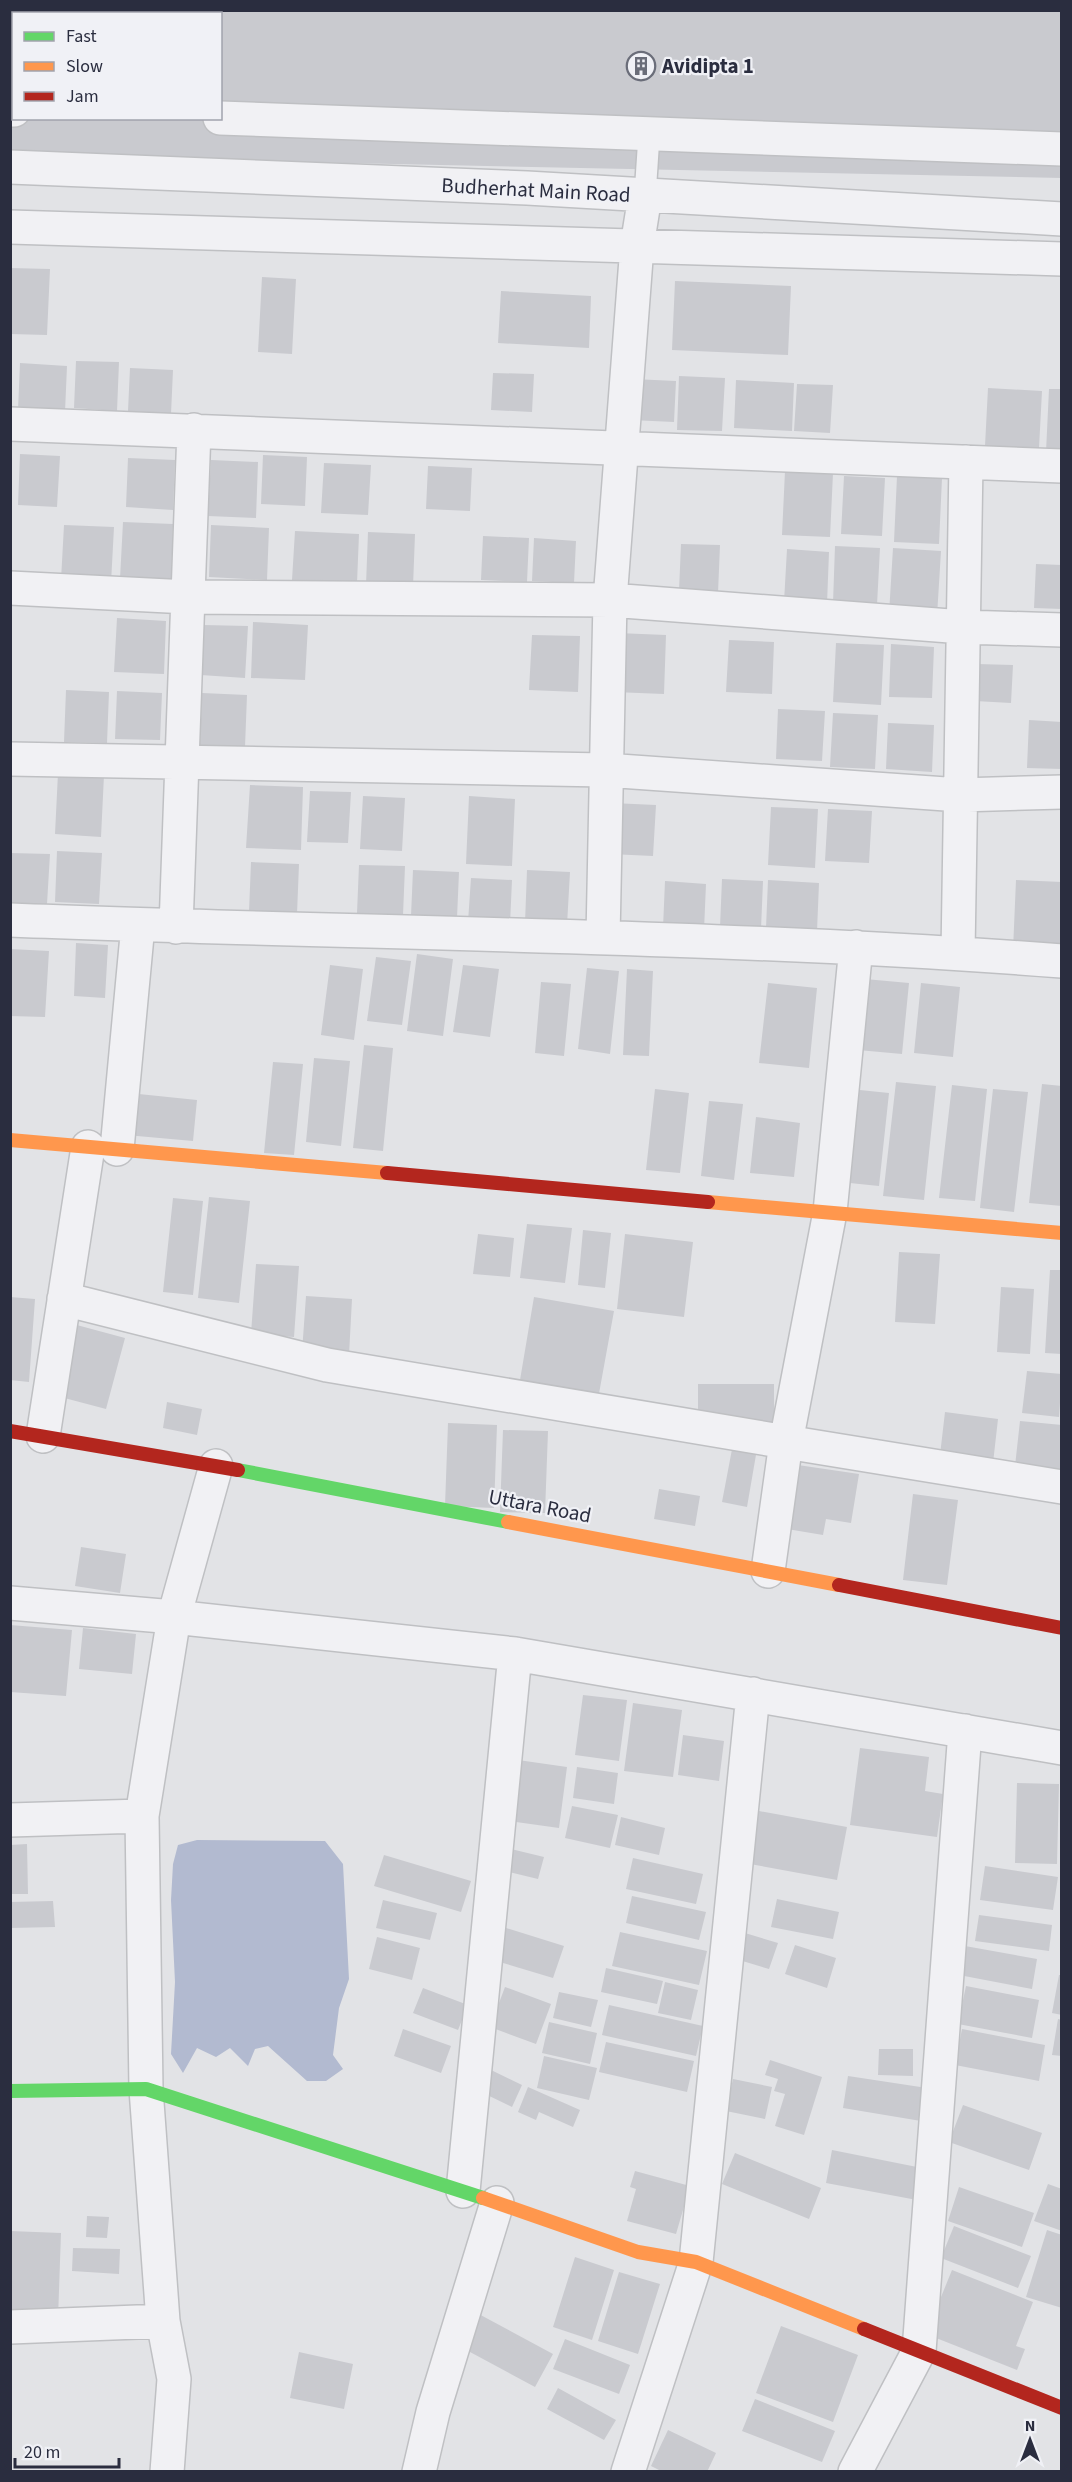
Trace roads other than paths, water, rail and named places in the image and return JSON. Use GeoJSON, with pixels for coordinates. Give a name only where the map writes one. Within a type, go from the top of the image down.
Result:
{"type":"FeatureCollection","features":[{"type":"Feature","properties":{"kind":"street"},"geometry":{"type":"LineString","coordinates":[[222,118],[1062,149]]}},
{"type":"Feature","properties":{"kind":"street","name":"Budherhat Main Road"},"geometry":{"type":"LineString","coordinates":[[10,167],[527,188],[1062,219]]}},
{"type":"Feature","properties":{"kind":"street"},"geometry":{"type":"LineString","coordinates":[[603,937],[610,600],[637,246],[645,196]]}},
{"type":"Feature","properties":{"kind":"street"},"geometry":{"type":"LineString","coordinates":[[10,227],[1062,259]]}},
{"type":"Feature","properties":{"kind":"street"},"geometry":{"type":"LineString","coordinates":[[10,424],[1062,466]]}},
{"type":"Feature","properties":{"kind":"street"},"geometry":{"type":"LineString","coordinates":[[176,927],[194,430]]}},
{"type":"Feature","properties":{"kind":"street"},"geometry":{"type":"LineString","coordinates":[[958,953],[966,462]]}},
{"type":"Feature","properties":{"kind":"street"},"geometry":{"type":"LineString","coordinates":[[10,588],[188,597],[610,600],[963,627],[1062,630]]}},
{"type":"Feature","properties":{"kind":"street"},"geometry":{"type":"LineString","coordinates":[[10,759],[605,770],[960,795],[1062,792]]}},
{"type":"Feature","properties":{"kind":"street"},"geometry":{"type":"LineString","coordinates":[[10,920],[176,927],[603,937],[856,947],[1062,961]]}},
{"type":"Feature","properties":{"kind":"street"},"geometry":{"type":"LineString","coordinates":[[43,1436],[64,1299],[102,1148],[138,925]]}},
{"type":"Feature","properties":{"kind":"street"},"geometry":{"type":"LineString","coordinates":[[768,1572],[786,1442],[830,1212],[856,947]]}},
{"type":"Feature","properties":{"kind":"street"},"geometry":{"type":"LineString","coordinates":[[10,1140],[1062,1233]]}},
{"type":"Feature","properties":{"kind":"street"},"geometry":{"type":"LineString","coordinates":[[64,1299],[327,1365],[1062,1487]]}},
{"type":"Feature","properties":{"kind":"street","name":"Uttara Road"},"geometry":{"type":"LineString","coordinates":[[10,1431],[43,1436],[211,1480],[768,1572],[1062,1628]]}},
{"type":"Feature","properties":{"kind":"street"},"geometry":{"type":"LineString","coordinates":[[166,2472],[174,2379],[163,2321],[147,2089],[142,1816],[174,1617],[211,1480]]}},
{"type":"Feature","properties":{"kind":"street"},"geometry":{"type":"LineString","coordinates":[[10,1604],[174,1617],[516,1654],[1062,1748]]}},
{"type":"Feature","properties":{"kind":"street"},"geometry":{"type":"LineString","coordinates":[[463,2191],[516,1654]]}},
{"type":"Feature","properties":{"kind":"street"},"geometry":{"type":"LineString","coordinates":[[628,2472],[696,2262],[753,1694]]}},
{"type":"Feature","properties":{"kind":"street"},"geometry":{"type":"LineString","coordinates":[[855,2472],[919,2351],[965,1731]]}},
{"type":"Feature","properties":{"kind":"street"},"geometry":{"type":"LineString","coordinates":[[10,1820],[142,1816]]}},
{"type":"Feature","properties":{"kind":"street"},"geometry":{"type":"LineString","coordinates":[[10,2091],[147,2089],[463,2191],[639,2252],[696,2262],[1062,2408]]}},
{"type":"Feature","properties":{"kind":"street"},"geometry":{"type":"LineString","coordinates":[[419,2472],[433,2412],[497,2203]]}},
{"type":"Feature","properties":{"kind":"street"},"geometry":{"type":"LineString","coordinates":[[10,2327],[163,2321]]}},
{"type":"Feature","properties":{"kind":"lane"},"geometry":{"type":"LineString","coordinates":[[645,196],[649,135]]}},
{"type":"Feature","properties":{"kind":"water"},"geometry":{"type":"Polygon","coordinates":[[[197,1840],[325,1841],[343,1864],[349,1979],[339,2008],[333,2055],[343,2069],[326,2081],[307,2081],[268,2046],[255,2049],[248,2066],[230,2048],[216,2057],[197,2048],[183,2073],[171,2054],[175,1982],[171,1900],[173,1864],[178,1845],[197,1840]]]}},
{"type":"Feature","properties":{"kind":"place","name":"Avidipta 1"},"geometry":{"type":"Point","coordinates":[641,66]}}]}
